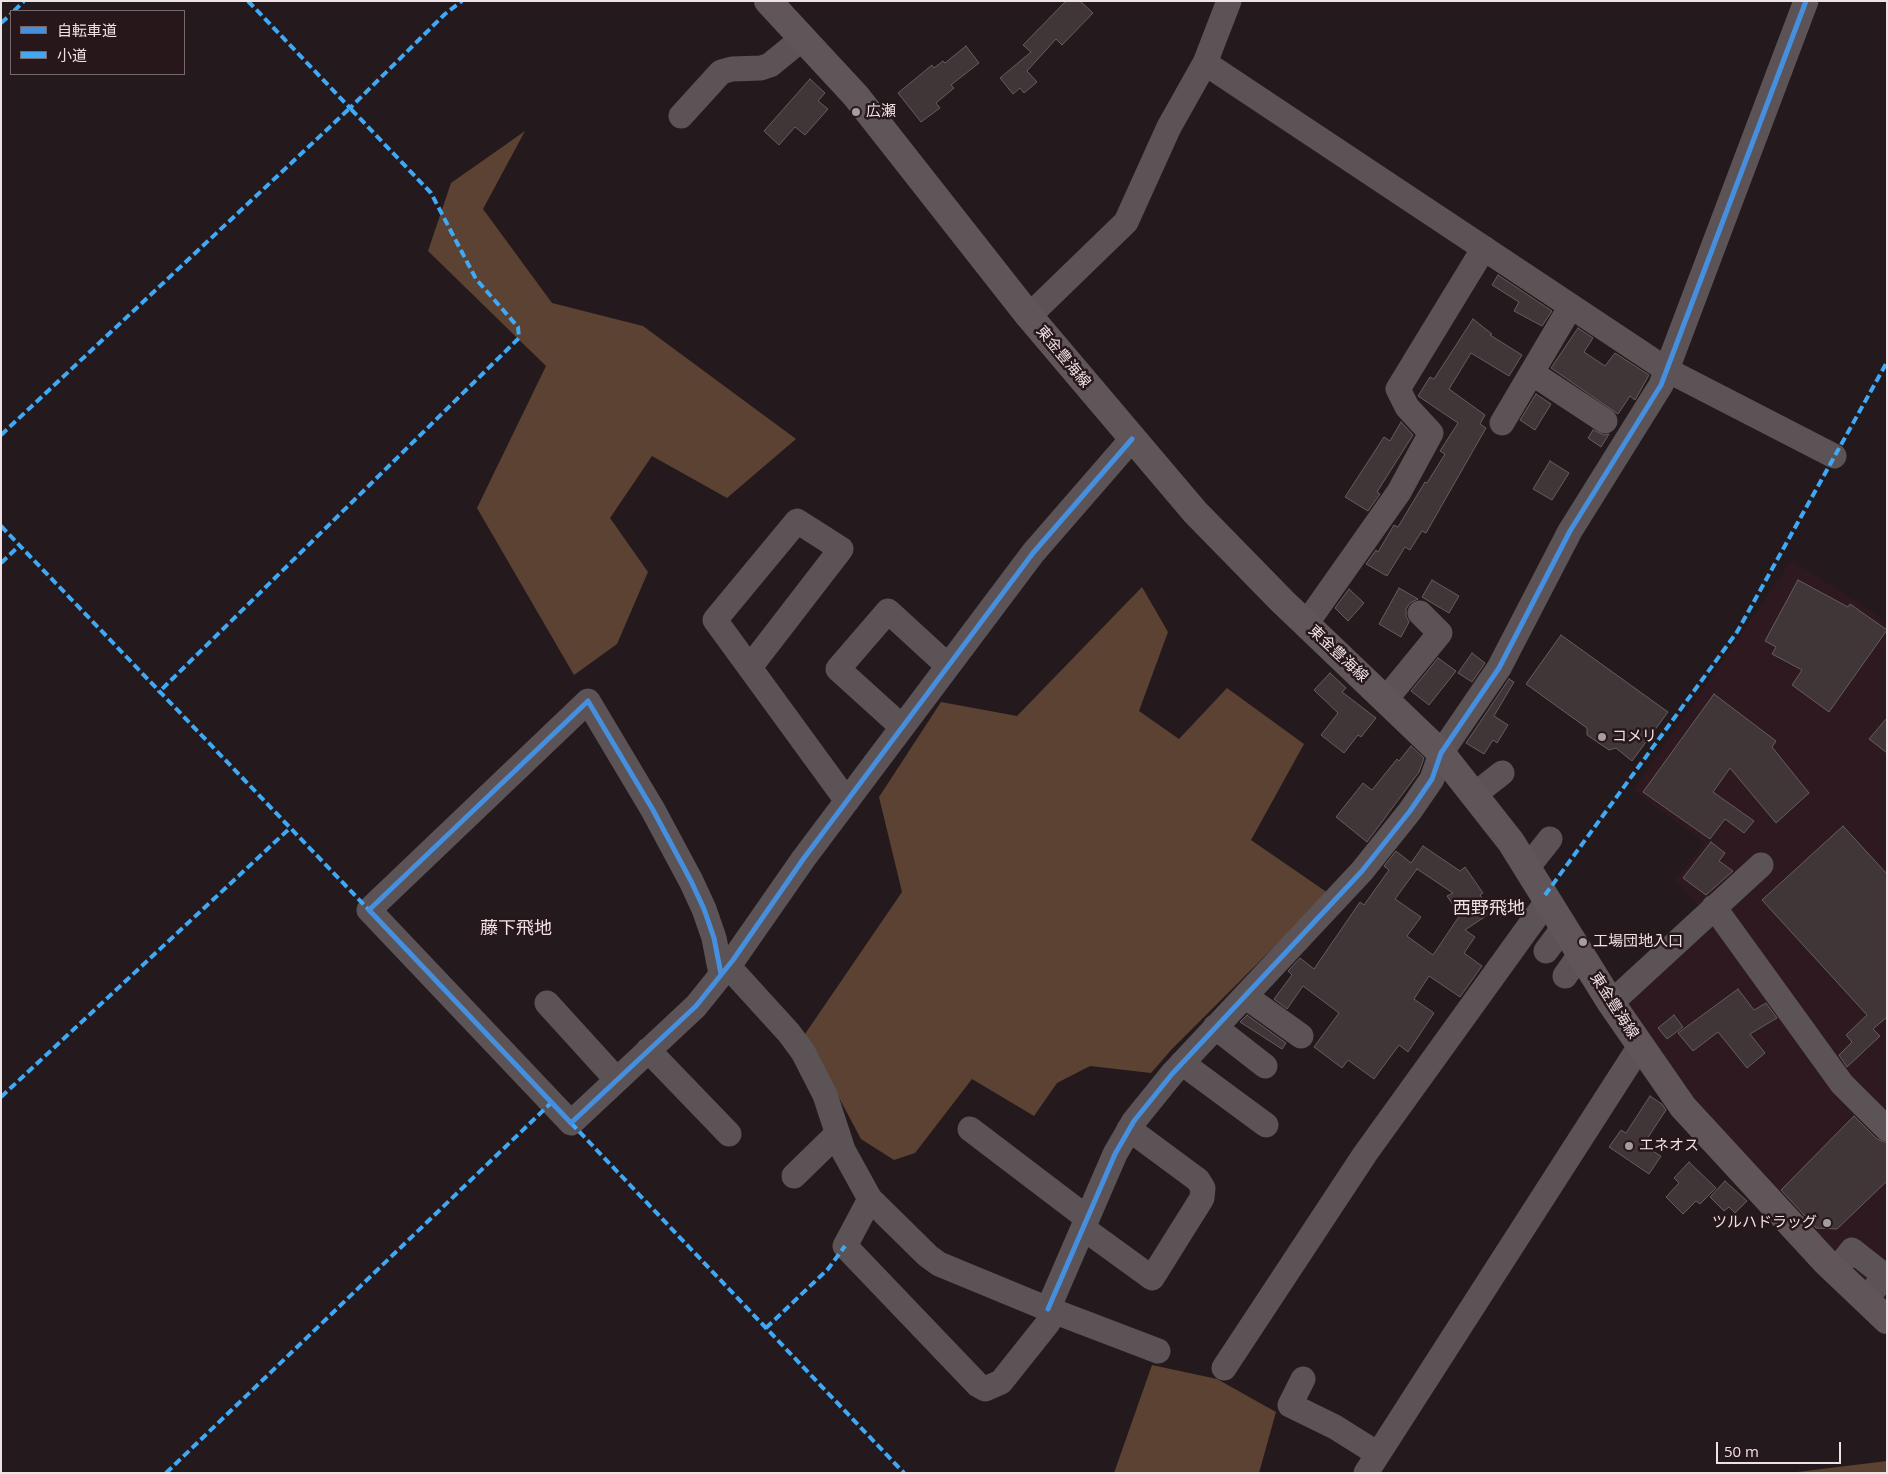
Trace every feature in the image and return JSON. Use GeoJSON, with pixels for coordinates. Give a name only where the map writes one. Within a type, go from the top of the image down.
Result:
{"type":"FeatureCollection","features":[{"type":"Feature","properties":{"kind":"main road","name":"東金豊海線"},"geometry":{"type":"LineString","coordinates":[[768,1],[856,96],[1029,316],[1195,512],[1306,624],[1441,753],[1511,842],[1611,1003],[1683,1107],[1835,1271],[1887,1320]]}},
{"type":"Feature","properties":{"kind":"street"},"geometry":{"type":"LineString","coordinates":[[1029,316],[1126,222],[1169,127],[1205,62],[1228,1]]}},
{"type":"Feature","properties":{"kind":"street"},"geometry":{"type":"LineString","coordinates":[[870,1200],[845,1246],[978,1385],[985,1389],[1001,1382],[1048,1323],[1050,1310],[1085,1223],[1115,1154],[1130,1129],[1182,1063],[1362,871],[1410,811],[1432,779],[1441,753],[1499,668],[1570,531],[1662,385],[1806,1]]}},
{"type":"Feature","properties":{"kind":"street"},"geometry":{"type":"LineString","coordinates":[[681,116],[721,72],[732,69],[761,68],[770,65],[803,38]]}},
{"type":"Feature","properties":{"kind":"street"},"geometry":{"type":"LineString","coordinates":[[1205,62],[1667,370],[1834,456]]}},
{"type":"Feature","properties":{"kind":"street"},"geometry":{"type":"LineString","coordinates":[[1306,624],[1399,492],[1431,433],[1406,407],[1398,389],[1484,248]]}},
{"type":"Feature","properties":{"kind":"street"},"geometry":{"type":"LineString","coordinates":[[1502,423],[1571,306]]}},
{"type":"Feature","properties":{"kind":"street"},"geometry":{"type":"LineString","coordinates":[[1532,373],[1605,420]]}},
{"type":"Feature","properties":{"kind":"street"},"geometry":{"type":"LineString","coordinates":[[1132,439],[1033,553],[847,801],[725,970],[696,1006],[571,1123],[369,910],[588,701],[653,810],[691,881],[708,919],[725,970],[789,1033],[802,1052],[825,1095],[837,1134],[870,1200],[928,1256],[940,1264],[1050,1310],[1158,1351]]}},
{"type":"Feature","properties":{"kind":"street"},"geometry":{"type":"LineString","coordinates":[[750,667],[841,550],[797,521],[715,620],[847,801]]}},
{"type":"Feature","properties":{"kind":"street"},"geometry":{"type":"LineString","coordinates":[[902,727],[838,669],[888,611],[948,666]]}},
{"type":"Feature","properties":{"kind":"street"},"geometry":{"type":"LineString","coordinates":[[1386,699],[1440,633],[1420,613]]}},
{"type":"Feature","properties":{"kind":"street"},"geometry":{"type":"LineString","coordinates":[[1474,795],[1502,773]]}},
{"type":"Feature","properties":{"kind":"street"},"geometry":{"type":"LineString","coordinates":[[1528,868],[1550,839]]}},
{"type":"Feature","properties":{"kind":"street"},"geometry":{"type":"LineString","coordinates":[[1611,1003],[1761,865]]}},
{"type":"Feature","properties":{"kind":"street"},"geometry":{"type":"LineString","coordinates":[[1224,1368],[1366,1154],[1548,900]]}},
{"type":"Feature","properties":{"kind":"street"},"geometry":{"type":"LineString","coordinates":[[1714,907],[1842,1084],[1887,1129]]}},
{"type":"Feature","properties":{"kind":"street"},"geometry":{"type":"LineString","coordinates":[[1546,951],[1564,927]]}},
{"type":"Feature","properties":{"kind":"street"},"geometry":{"type":"LineString","coordinates":[[1565,976],[1581,953]]}},
{"type":"Feature","properties":{"kind":"street"},"geometry":{"type":"LineString","coordinates":[[1244,996],[1301,1036]]}},
{"type":"Feature","properties":{"kind":"street"},"geometry":{"type":"LineString","coordinates":[[547,1003],[617,1080]]}},
{"type":"Feature","properties":{"kind":"street"},"geometry":{"type":"LineString","coordinates":[[1215,1027],[1265,1066]]}},
{"type":"Feature","properties":{"kind":"street"},"geometry":{"type":"LineString","coordinates":[[1303,1380],[1290,1405],[1335,1427],[1373,1467],[1640,1046]]}},
{"type":"Feature","properties":{"kind":"street"},"geometry":{"type":"LineString","coordinates":[[648,1050],[729,1134]]}},
{"type":"Feature","properties":{"kind":"street"},"geometry":{"type":"LineString","coordinates":[[1182,1063],[1266,1125]]}},
{"type":"Feature","properties":{"kind":"street"},"geometry":{"type":"LineString","coordinates":[[970,1129],[1152,1278],[1202,1198],[1203,1188],[1198,1180],[1130,1129]]}},
{"type":"Feature","properties":{"kind":"street"},"geometry":{"type":"LineString","coordinates":[[794,1176],[837,1134]]}},
{"type":"Feature","properties":{"kind":"shaded area"},"geometry":{"type":"Polygon","coordinates":[[[525,131],[483,209],[552,303],[643,326],[796,439],[727,498],[652,456],[610,518],[648,572],[617,644],[574,675],[477,508],[546,366],[428,251],[451,183],[525,131]]]}},
{"type":"Feature","properties":{"kind":"shaded area"},"geometry":{"type":"Polygon","coordinates":[[[1792,560],[1887,622],[1887,1307],[1719,1139],[1613,994],[1704,912],[1675,880],[1705,843],[1633,790],[1792,560]]]}},
{"type":"Feature","properties":{"kind":"shaded area"},"geometry":{"type":"Polygon","coordinates":[[[1142,587],[1168,632],[1139,711],[1179,739],[1227,688],[1304,744],[1251,840],[1328,893],[1172,1049],[1151,1073],[1090,1066],[1057,1083],[1034,1116],[972,1079],[915,1153],[894,1160],[861,1139],[805,1034],[902,892],[879,797],[941,702],[1017,716],[1142,587]]]}},
{"type":"Feature","properties":{"kind":"shaded area"},"geometry":{"type":"Polygon","coordinates":[[[1152,1365],[1217,1379],[1276,1412],[1259,1473],[1114,1473],[1152,1365]]]}},
{"type":"Feature","properties":{"kind":"shaded area"},"geometry":{"type":"Polygon","coordinates":[[[1887,1461],[1887,1473],[1796,1473],[1797,1472],[1887,1461]]]}},
{"type":"Feature","properties":{"kind":"building"},"geometry":{"type":"Polygon","coordinates":[[[1066,1],[1080,1],[1093,13],[1062,45],[1056,39],[1027,71],[1037,82],[1024,93],[1020,88],[1013,94],[1000,78],[1031,52],[1023,45],[1066,1]]]}},
{"type":"Feature","properties":{"kind":"building"},"geometry":{"type":"Polygon","coordinates":[[[966,46],[979,63],[951,85],[954,88],[936,103],[940,108],[921,122],[898,93],[932,65],[934,68],[943,61],[945,63],[966,46]]]}},
{"type":"Feature","properties":{"kind":"building"},"geometry":{"type":"Polygon","coordinates":[[[810,79],[825,93],[818,101],[828,109],[805,135],[795,127],[779,145],[764,131],[810,79]]]}},
{"type":"Feature","properties":{"kind":"building"},"geometry":{"type":"Polygon","coordinates":[[[1498,275],[1552,311],[1542,326],[1514,311],[1519,302],[1492,285],[1498,275]]]}},
{"type":"Feature","properties":{"kind":"building"},"geometry":{"type":"Polygon","coordinates":[[[1473,319],[1492,334],[1490,335],[1522,355],[1509,376],[1471,353],[1449,389],[1485,415],[1480,424],[1486,428],[1426,533],[1422,531],[1410,550],[1405,547],[1387,576],[1366,564],[1376,550],[1378,552],[1394,525],[1398,527],[1425,482],[1427,483],[1445,454],[1440,451],[1458,423],[1418,396],[1430,377],[1434,379],[1473,319]]]}},
{"type":"Feature","properties":{"kind":"building"},"geometry":{"type":"Polygon","coordinates":[[[1578,328],[1593,338],[1584,352],[1605,366],[1615,353],[1649,375],[1635,400],[1630,396],[1618,414],[1551,368],[1578,328]]]}},
{"type":"Feature","properties":{"kind":"building"},"geometry":{"type":"Polygon","coordinates":[[[1536,394],[1551,404],[1535,430],[1520,420],[1536,394]]]}},
{"type":"Feature","properties":{"kind":"building"},"geometry":{"type":"Polygon","coordinates":[[[1401,422],[1413,435],[1377,492],[1380,494],[1368,511],[1345,497],[1384,437],[1390,441],[1401,422]]]}},
{"type":"Feature","properties":{"kind":"building"},"geometry":{"type":"Polygon","coordinates":[[[1593,430],[1604,435],[1609,434],[1601,447],[1588,438],[1593,430]]]}},
{"type":"Feature","properties":{"kind":"building"},"geometry":{"type":"Polygon","coordinates":[[[1550,461],[1569,473],[1552,500],[1533,489],[1550,461]]]}},
{"type":"Feature","properties":{"kind":"building"},"geometry":{"type":"Polygon","coordinates":[[[1432,580],[1459,596],[1449,613],[1422,597],[1432,580]]]}},
{"type":"Feature","properties":{"kind":"building"},"geometry":{"type":"Polygon","coordinates":[[[1798,580],[1848,607],[1850,604],[1887,630],[1829,712],[1792,685],[1802,670],[1772,654],[1776,647],[1765,641],[1798,580]]]}},
{"type":"Feature","properties":{"kind":"building"},"geometry":{"type":"Polygon","coordinates":[[[1399,588],[1418,599],[1410,603],[1406,609],[1406,616],[1409,622],[1401,637],[1379,624],[1399,588]]]}},
{"type":"Feature","properties":{"kind":"building"},"geometry":{"type":"Polygon","coordinates":[[[1349,589],[1364,603],[1348,621],[1335,608],[1349,589]]]}},
{"type":"Feature","properties":{"kind":"building"},"geometry":{"type":"Polygon","coordinates":[[[1561,635],[1668,712],[1632,761],[1616,748],[1609,750],[1587,735],[1587,728],[1526,684],[1561,635]]]}},
{"type":"Feature","properties":{"kind":"building"},"geometry":{"type":"Polygon","coordinates":[[[1472,653],[1485,663],[1472,682],[1458,673],[1472,653]]]}},
{"type":"Feature","properties":{"kind":"building"},"geometry":{"type":"Polygon","coordinates":[[[1438,658],[1456,671],[1429,705],[1411,691],[1438,658]]]}},
{"type":"Feature","properties":{"kind":"building"},"geometry":{"type":"Polygon","coordinates":[[[1330,673],[1346,688],[1342,692],[1376,718],[1361,737],[1358,735],[1344,753],[1321,735],[1338,713],[1314,690],[1330,673]]]}},
{"type":"Feature","properties":{"kind":"building"},"geometry":{"type":"Polygon","coordinates":[[[1509,679],[1514,682],[1494,716],[1508,725],[1497,743],[1493,740],[1484,754],[1466,743],[1509,679]]]}},
{"type":"Feature","properties":{"kind":"building"},"geometry":{"type":"Polygon","coordinates":[[[1714,694],[1776,741],[1772,747],[1809,793],[1776,823],[1730,768],[1713,792],[1754,821],[1744,833],[1725,819],[1710,839],[1643,792],[1714,694]]]}},
{"type":"Feature","properties":{"kind":"building"},"geometry":{"type":"Polygon","coordinates":[[[1887,718],[1887,753],[1869,739],[1887,718]]]}},
{"type":"Feature","properties":{"kind":"building"},"geometry":{"type":"Polygon","coordinates":[[[1411,746],[1424,758],[1419,772],[1367,842],[1336,817],[1363,783],[1372,790],[1397,759],[1399,761],[1411,746]]]}},
{"type":"Feature","properties":{"kind":"building"},"geometry":{"type":"Polygon","coordinates":[[[1843,826],[1887,874],[1887,1017],[1873,1029],[1880,1036],[1847,1067],[1839,1055],[1852,1042],[1846,1035],[1867,1015],[1762,900],[1843,826]]]}},
{"type":"Feature","properties":{"kind":"building"},"geometry":{"type":"Polygon","coordinates":[[[1711,842],[1725,853],[1719,861],[1733,871],[1706,895],[1683,878],[1711,842]]]}},
{"type":"Feature","properties":{"kind":"building"},"geometry":{"type":"Polygon","coordinates":[[[1423,846],[1460,871],[1465,867],[1483,893],[1480,895],[1492,912],[1465,930],[1475,937],[1464,953],[1482,966],[1460,997],[1429,976],[1414,999],[1434,1013],[1408,1052],[1399,1045],[1374,1079],[1348,1060],[1342,1068],[1314,1047],[1339,1013],[1303,986],[1287,1009],[1274,999],[1292,975],[1288,971],[1300,958],[1314,969],[1360,902],[1364,905],[1389,870],[1384,866],[1396,851],[1411,863],[1423,846]],[[1417,869],[1395,899],[1421,917],[1407,936],[1433,955],[1460,915],[1447,896],[1453,893],[1417,869]]]}},
{"type":"Feature","properties":{"kind":"building"},"geometry":{"type":"Polygon","coordinates":[[[1738,989],[1754,1010],[1766,1003],[1777,1018],[1750,1034],[1765,1053],[1747,1068],[1718,1032],[1693,1051],[1678,1033],[1738,989]]]}},
{"type":"Feature","properties":{"kind":"building"},"geometry":{"type":"Polygon","coordinates":[[[1247,1015],[1286,1043],[1282,1049],[1240,1022],[1247,1015]]]}},
{"type":"Feature","properties":{"kind":"building"},"geometry":{"type":"Polygon","coordinates":[[[1674,1015],[1683,1027],[1667,1039],[1658,1028],[1674,1015]]]}},
{"type":"Feature","properties":{"kind":"building"},"geometry":{"type":"Polygon","coordinates":[[[1650,1096],[1662,1104],[1666,1110],[1643,1145],[1661,1156],[1649,1174],[1609,1147],[1621,1130],[1626,1133],[1650,1096]]]}},
{"type":"Feature","properties":{"kind":"building"},"geometry":{"type":"Polygon","coordinates":[[[1854,1116],[1877,1139],[1887,1143],[1887,1181],[1837,1229],[1816,1228],[1781,1190],[1854,1116]]]}},
{"type":"Feature","properties":{"kind":"building"},"geometry":{"type":"Polygon","coordinates":[[[1689,1162],[1716,1188],[1700,1204],[1696,1201],[1683,1214],[1666,1197],[1679,1183],[1674,1178],[1689,1162]]]}},
{"type":"Feature","properties":{"kind":"building"},"geometry":{"type":"Polygon","coordinates":[[[1725,1181],[1747,1201],[1735,1213],[1729,1207],[1724,1211],[1710,1197],[1725,1181]]]}},
{"type":"Feature","properties":{"kind":"marked path"},"geometry":{"type":"LineString","coordinates":[[15,10],[24,1]]}},
{"type":"Feature","properties":{"kind":"marked path"},"geometry":{"type":"LineString","coordinates":[[248,1],[350,108],[445,14],[462,1]]}},
{"type":"Feature","properties":{"kind":"marked path"},"geometry":{"type":"LineString","coordinates":[[1,23],[10,15]]}},
{"type":"Feature","properties":{"kind":"marked path"},"geometry":{"type":"LineString","coordinates":[[1,435],[350,108],[431,193],[476,279],[518,327],[519,338],[158,693]]}},
{"type":"Feature","properties":{"kind":"marked path"},"geometry":{"type":"LineString","coordinates":[[1545,895],[1737,632],[1887,362]]}},
{"type":"Feature","properties":{"kind":"marked path"},"geometry":{"type":"LineString","coordinates":[[1,526],[369,910]]}},
{"type":"Feature","properties":{"kind":"marked path"},"geometry":{"type":"LineString","coordinates":[[1,563],[20,545]]}},
{"type":"Feature","properties":{"kind":"marked path"},"geometry":{"type":"LineString","coordinates":[[1,1097],[289,829]]}},
{"type":"Feature","properties":{"kind":"marked path"},"geometry":{"type":"LineString","coordinates":[[166,1473],[551,1103]]}},
{"type":"Feature","properties":{"kind":"marked path"},"geometry":{"type":"LineString","coordinates":[[571,1123],[904,1473]]}},
{"type":"Feature","properties":{"kind":"marked path"},"geometry":{"type":"LineString","coordinates":[[766,1328],[828,1269],[845,1246]]}},
{"type":"Feature","properties":{"kind":"cycle path"},"geometry":{"type":"LineString","coordinates":[[1048,1309],[1115,1154],[1134,1121],[1172,1074],[1362,871],[1410,811],[1432,779],[1441,753],[1499,668],[1570,531],[1661,385],[1806,1]]}},
{"type":"Feature","properties":{"kind":"cycle path"},"geometry":{"type":"LineString","coordinates":[[721,974],[714,938],[704,909],[691,881],[653,810],[588,701],[369,910],[571,1123],[696,1006],[733,960],[804,858],[1033,553],[1132,439]]}},
{"type":"Feature","properties":{"kind":"place","name":"広瀬"},"geometry":{"type":"Point","coordinates":[856,112]}},
{"type":"Feature","properties":{"kind":"place","name":"コメリ"},"geometry":{"type":"Point","coordinates":[1602,737]}},
{"type":"Feature","properties":{"kind":"place","name":"工場団地入口"},"geometry":{"type":"Point","coordinates":[1583,942]}},
{"type":"Feature","properties":{"kind":"place","name":"エネオス"},"geometry":{"type":"Point","coordinates":[1629,1146]}},
{"type":"Feature","properties":{"kind":"place","name":"ツルハドラッグ"},"geometry":{"type":"Point","coordinates":[1827,1223]}},
{"type":"Feature","properties":{"kind":"district","name":"西野飛地"},"geometry":{"type":"Point","coordinates":[1489,909]}},
{"type":"Feature","properties":{"kind":"district","name":"藤下飛地"},"geometry":{"type":"Point","coordinates":[516,929]}}]}
